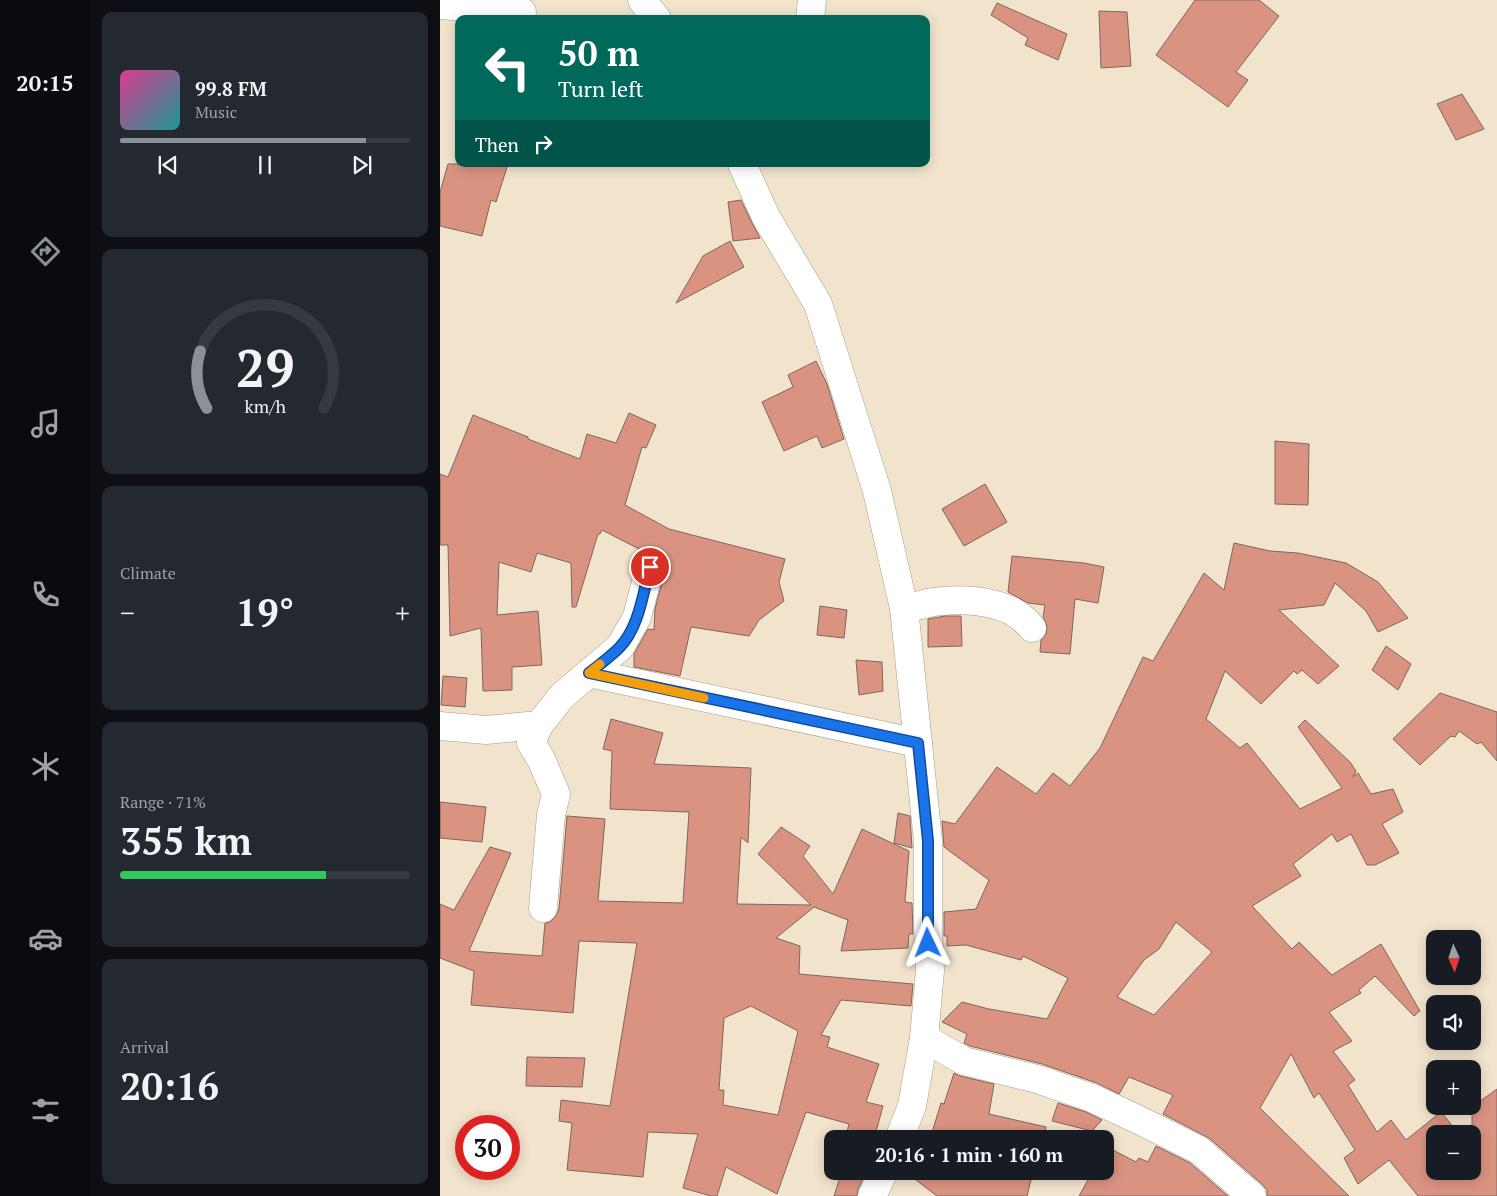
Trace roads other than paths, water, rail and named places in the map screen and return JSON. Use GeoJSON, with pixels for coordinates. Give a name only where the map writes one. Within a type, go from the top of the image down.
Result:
{"type":"FeatureCollection","features":[{"type":"Feature","properties":{"kind":"street"},"geometry":{"type":"LineString","coordinates":[[642,0],[654,15]]}},
{"type":"Feature","properties":{"kind":"street"},"geometry":{"type":"LineString","coordinates":[[810,15],[812,0]]}},
{"type":"Feature","properties":{"kind":"street"},"geometry":{"type":"LineString","coordinates":[[440,4],[522,12]]}},
{"type":"Feature","properties":{"kind":"street"},"geometry":{"type":"LineString","coordinates":[[743,167],[766,217],[818,304],[877,491],[904,608],[928,841],[930,971],[924,1038],[912,1106],[903,1130]]}},
{"type":"Feature","properties":{"kind":"street"},"geometry":{"type":"LineString","coordinates":[[543,908],[551,815],[556,794],[541,759],[531,743],[539,725],[562,696],[620,646],[634,625],[650,567]]}},
{"type":"Feature","properties":{"kind":"street"},"geometry":{"type":"LineString","coordinates":[[904,608],[912,608],[933,602],[977,601],[999,606],[1017,614],[1032,628]]}},
{"type":"Feature","properties":{"kind":"street"},"geometry":{"type":"LineString","coordinates":[[589,673],[918,743]]}},
{"type":"Feature","properties":{"kind":"street"},"geometry":{"type":"LineString","coordinates":[[440,726],[486,730],[539,725]]}},
{"type":"Feature","properties":{"kind":"street"},"geometry":{"type":"LineString","coordinates":[[924,1038],[964,1061],[1046,1082],[1092,1098],[1141,1121],[1199,1150],[1252,1196]]}},
{"type":"Feature","properties":{"kind":"street"},"geometry":{"type":"LineString","coordinates":[[872,1196],[880,1180]]}}]}
